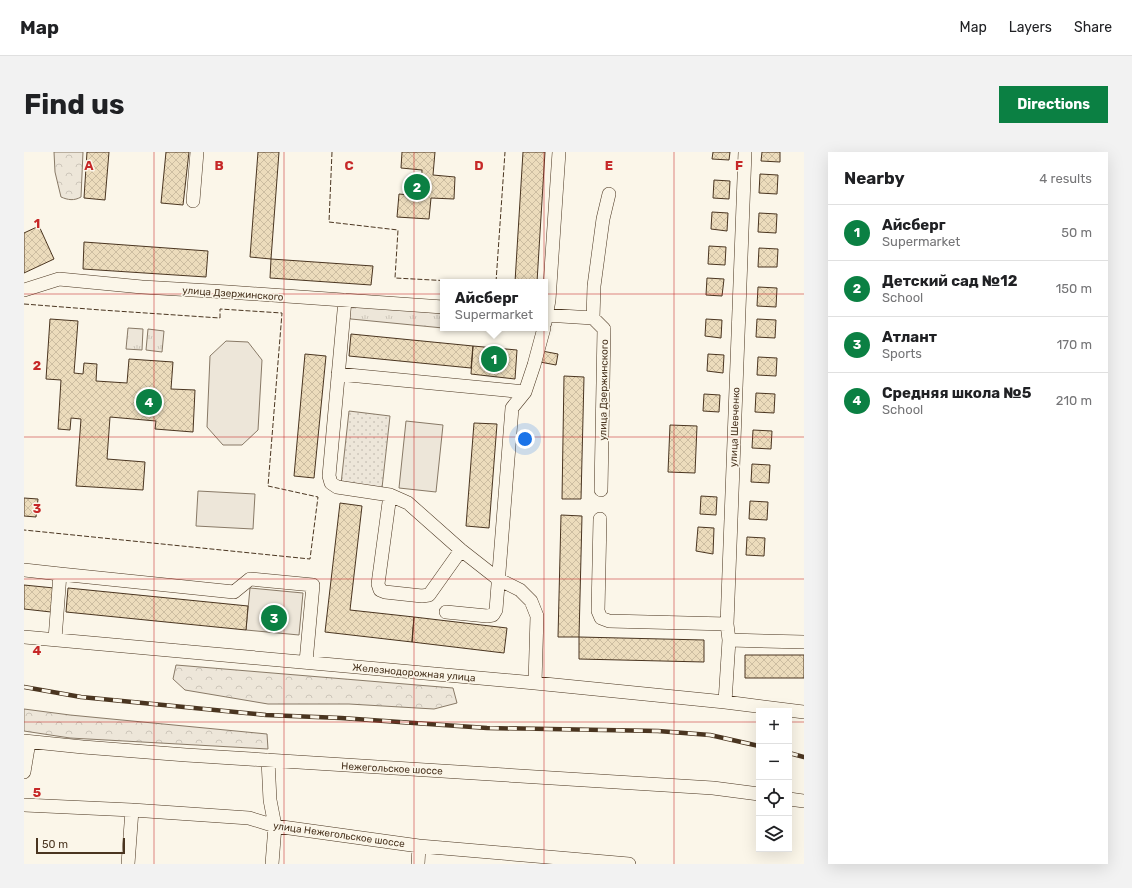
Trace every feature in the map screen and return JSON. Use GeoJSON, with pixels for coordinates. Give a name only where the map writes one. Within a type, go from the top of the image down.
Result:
{"type":"FeatureCollection","features":[{"type":"Feature","properties":{"kind":"street"},"geometry":{"type":"LineString","coordinates":[[193,200],[197,152]]}},
{"type":"Feature","properties":{"kind":"street"},"geometry":{"type":"LineString","coordinates":[[548,285],[559,152]]}},
{"type":"Feature","properties":{"kind":"street","name":"улица Шевченко"},"geometry":{"type":"LineString","coordinates":[[725,702],[729,640],[726,624],[745,152]]}},
{"type":"Feature","properties":{"kind":"street"},"geometry":{"type":"LineString","coordinates":[[548,321],[593,318],[594,286],[608,194]]}},
{"type":"Feature","properties":{"kind":"street","name":"улица Дзержинского"},"geometry":{"type":"LineString","coordinates":[[24,290],[59,279],[142,288],[228,292],[440,307]]}},
{"type":"Feature","properties":{"kind":"street"},"geometry":{"type":"LineString","coordinates":[[345,300],[329,476],[331,483],[337,488],[390,495],[408,503],[461,550],[498,579],[520,590],[531,601],[537,616],[535,683]]}},
{"type":"Feature","properties":{"kind":"street","name":"улица Дзержинского"},"geometry":{"type":"LineString","coordinates":[[593,318],[604,329],[600,490]]}},
{"type":"Feature","properties":{"kind":"street"},"geometry":{"type":"LineString","coordinates":[[446,612],[487,616],[493,615],[496,610],[512,408],[525,392],[534,365],[542,331]]}},
{"type":"Feature","properties":{"kind":"street"},"geometry":{"type":"LineString","coordinates":[[338,374],[525,392]]}},
{"type":"Feature","properties":{"kind":"street"},"geometry":{"type":"LineString","coordinates":[[390,495],[378,584],[380,590],[384,592],[422,596],[429,595],[461,550]]}},
{"type":"Feature","properties":{"kind":"street"},"geometry":{"type":"LineString","coordinates":[[600,519],[598,611],[601,618],[609,621],[726,624]]}},
{"type":"Feature","properties":{"kind":"street"},"geometry":{"type":"LineString","coordinates":[[24,570],[234,592],[250,579],[313,585],[306,662]]}},
{"type":"Feature","properties":{"kind":"street"},"geometry":{"type":"LineString","coordinates":[[56,640],[60,574]]}},
{"type":"Feature","properties":{"kind":"street","name":"Железнодорожная улица"},"geometry":{"type":"LineString","coordinates":[[24,637],[535,683],[725,702],[804,712]]}},
{"type":"Feature","properties":{"kind":"street"},"geometry":{"type":"LineString","coordinates":[[729,640],[804,642]]}},
{"type":"Feature","properties":{"kind":"street"},"geometry":{"type":"LineString","coordinates":[[24,772],[26,741]]}},
{"type":"Feature","properties":{"kind":"street","name":"Нежегольское шоссе"},"geometry":{"type":"LineString","coordinates":[[26,741],[83,747],[268,760],[712,788],[756,794]]}},
{"type":"Feature","properties":{"kind":"street"},"geometry":{"type":"LineString","coordinates":[[268,760],[270,800],[275,826],[272,864]]}},
{"type":"Feature","properties":{"kind":"street"},"geometry":{"type":"LineString","coordinates":[[792,799],[804,801]]}},
{"type":"Feature","properties":{"kind":"street","name":"улица Нежегольское шоссе"},"geometry":{"type":"LineString","coordinates":[[24,805],[132,810],[249,818],[275,826],[419,846],[630,864]]}},
{"type":"Feature","properties":{"kind":"street"},"geometry":{"type":"LineString","coordinates":[[128,864],[132,810]]}},
{"type":"Feature","properties":{"kind":"street"},"geometry":{"type":"LineString","coordinates":[[418,864],[419,846]]}},
{"type":"Feature","properties":{"kind":"green space"},"geometry":{"type":"Polygon","coordinates":[[[54,152],[83,152],[81,197],[71,200],[61,197],[55,172],[54,152]]]}},
{"type":"Feature","properties":{"kind":"green space"},"geometry":{"type":"Polygon","coordinates":[[[353,306],[440,313],[440,328],[351,319],[346,317],[348,310],[353,306]]]}},
{"type":"Feature","properties":{"kind":"green space"},"geometry":{"type":"Polygon","coordinates":[[[128,328],[143,329],[142,350],[126,349],[128,328]]]}},
{"type":"Feature","properties":{"kind":"green space"},"geometry":{"type":"Polygon","coordinates":[[[148,329],[164,331],[162,352],[146,350],[148,329]]]}},
{"type":"Feature","properties":{"kind":"green space"},"geometry":{"type":"Polygon","coordinates":[[[226,341],[248,342],[262,360],[258,430],[242,445],[223,445],[207,427],[210,356],[226,341]]]}},
{"type":"Feature","properties":{"kind":"green space"},"geometry":{"type":"Polygon","coordinates":[[[349,411],[390,416],[382,488],[341,484],[349,411]]]}},
{"type":"Feature","properties":{"kind":"green space"},"geometry":{"type":"Polygon","coordinates":[[[406,421],[443,425],[436,492],[399,488],[406,421]]]}},
{"type":"Feature","properties":{"kind":"green space"},"geometry":{"type":"Polygon","coordinates":[[[198,491],[255,494],[253,529],[196,526],[198,491]]]}},
{"type":"Feature","properties":{"kind":"green space"},"geometry":{"type":"Polygon","coordinates":[[[250,588],[303,593],[299,635],[246,630],[250,588]]]}},
{"type":"Feature","properties":{"kind":"green space"},"geometry":{"type":"Polygon","coordinates":[[[176,665],[453,688],[457,703],[434,709],[349,704],[268,704],[185,690],[173,679],[176,665]]]}},
{"type":"Feature","properties":{"kind":"green space"},"geometry":{"type":"Polygon","coordinates":[[[24,709],[70,715],[267,734],[268,749],[70,738],[24,731],[24,709]]]}},
{"type":"Feature","properties":{"kind":"building"},"geometry":{"type":"Polygon","coordinates":[[[87,152],[109,152],[105,200],[84,198],[87,152]]]}},
{"type":"Feature","properties":{"kind":"building"},"geometry":{"type":"Polygon","coordinates":[[[166,152],[189,152],[183,205],[161,203],[166,152]]]}},
{"type":"Feature","properties":{"kind":"building"},"geometry":{"type":"Polygon","coordinates":[[[258,152],[279,152],[271,259],[250,257],[258,152]]]}},
{"type":"Feature","properties":{"kind":"building"},"geometry":{"type":"Polygon","coordinates":[[[402,152],[435,152],[433,175],[455,177],[454,199],[431,198],[429,219],[397,217],[399,194],[421,196],[422,170],[401,168],[402,152]]]}},
{"type":"Feature","properties":{"kind":"building"},"geometry":{"type":"Polygon","coordinates":[[[523,152],[545,152],[537,279],[515,279],[523,152]]]}},
{"type":"Feature","properties":{"kind":"building"},"geometry":{"type":"Polygon","coordinates":[[[713,152],[730,152],[729,160],[712,159],[713,152]]]}},
{"type":"Feature","properties":{"kind":"building"},"geometry":{"type":"Polygon","coordinates":[[[762,152],[780,152],[780,162],[761,161],[762,152]]]}},
{"type":"Feature","properties":{"kind":"building"},"geometry":{"type":"Polygon","coordinates":[[[760,174],[778,175],[777,194],[759,193],[760,174]]]}},
{"type":"Feature","properties":{"kind":"building"},"geometry":{"type":"Polygon","coordinates":[[[714,180],[730,181],[729,199],[713,198],[714,180]]]}},
{"type":"Feature","properties":{"kind":"building"},"geometry":{"type":"Polygon","coordinates":[[[712,212],[728,213],[727,231],[711,229],[712,212]]]}},
{"type":"Feature","properties":{"kind":"building"},"geometry":{"type":"Polygon","coordinates":[[[759,213],[777,214],[776,233],[758,232],[759,213]]]}},
{"type":"Feature","properties":{"kind":"building"},"geometry":{"type":"Polygon","coordinates":[[[39,226],[54,259],[24,273],[24,233],[39,226]]]}},
{"type":"Feature","properties":{"kind":"building"},"geometry":{"type":"Polygon","coordinates":[[[84,242],[208,251],[206,277],[83,269],[84,242]]]}},
{"type":"Feature","properties":{"kind":"building"},"geometry":{"type":"Polygon","coordinates":[[[709,246],[726,247],[725,265],[708,264],[709,246]]]}},
{"type":"Feature","properties":{"kind":"building"},"geometry":{"type":"Polygon","coordinates":[[[759,248],[778,249],[777,267],[758,267],[759,248]]]}},
{"type":"Feature","properties":{"kind":"building"},"geometry":{"type":"Polygon","coordinates":[[[271,259],[373,266],[371,285],[270,278],[271,259]]]}},
{"type":"Feature","properties":{"kind":"building"},"geometry":{"type":"Polygon","coordinates":[[[707,278],[724,279],[722,296],[706,295],[707,278]]]}},
{"type":"Feature","properties":{"kind":"building"},"geometry":{"type":"Polygon","coordinates":[[[758,287],[777,288],[776,307],[757,306],[758,287]]]}},
{"type":"Feature","properties":{"kind":"building"},"geometry":{"type":"Polygon","coordinates":[[[50,319],[78,321],[74,373],[83,374],[84,363],[97,364],[96,381],[127,383],[129,359],[173,362],[171,389],[195,390],[193,432],[155,429],[156,421],[110,417],[107,459],[145,462],[143,490],[76,486],[81,419],[71,418],[70,430],[58,429],[61,380],[46,379],[50,319]]]}},
{"type":"Feature","properties":{"kind":"building"},"geometry":{"type":"Polygon","coordinates":[[[706,319],[722,320],[721,338],[705,336],[706,319]]]}},
{"type":"Feature","properties":{"kind":"building"},"geometry":{"type":"Polygon","coordinates":[[[757,319],[776,320],[775,338],[756,337],[757,319]]]}},
{"type":"Feature","properties":{"kind":"building"},"geometry":{"type":"Polygon","coordinates":[[[351,334],[473,346],[471,368],[349,356],[351,334]]]}},
{"type":"Feature","properties":{"kind":"building"},"geometry":{"type":"Polygon","coordinates":[[[473,346],[517,350],[515,379],[471,374],[473,346]]]}},
{"type":"Feature","properties":{"kind":"building"},"geometry":{"type":"Polygon","coordinates":[[[542,351],[558,354],[556,365],[540,362],[542,351]]]}},
{"type":"Feature","properties":{"kind":"building"},"geometry":{"type":"Polygon","coordinates":[[[305,354],[326,356],[314,478],[294,476],[305,354]]]}},
{"type":"Feature","properties":{"kind":"building"},"geometry":{"type":"Polygon","coordinates":[[[708,354],[724,355],[723,373],[707,371],[708,354]]]}},
{"type":"Feature","properties":{"kind":"building"},"geometry":{"type":"Polygon","coordinates":[[[758,357],[777,358],[776,376],[757,375],[758,357]]]}},
{"type":"Feature","properties":{"kind":"building"},"geometry":{"type":"Polygon","coordinates":[[[564,376],[584,377],[581,499],[562,499],[564,376]]]}},
{"type":"Feature","properties":{"kind":"building"},"geometry":{"type":"Polygon","coordinates":[[[756,393],[775,394],[774,413],[755,412],[756,393]]]}},
{"type":"Feature","properties":{"kind":"building"},"geometry":{"type":"Polygon","coordinates":[[[704,394],[720,395],[719,412],[703,411],[704,394]]]}},
{"type":"Feature","properties":{"kind":"building"},"geometry":{"type":"Polygon","coordinates":[[[474,423],[497,424],[489,528],[466,526],[474,423]]]}},
{"type":"Feature","properties":{"kind":"building"},"geometry":{"type":"Polygon","coordinates":[[[670,425],[697,426],[695,473],[668,472],[670,425]]]}},
{"type":"Feature","properties":{"kind":"building"},"geometry":{"type":"Polygon","coordinates":[[[753,430],[772,431],[771,449],[752,448],[753,430]]]}},
{"type":"Feature","properties":{"kind":"building"},"geometry":{"type":"Polygon","coordinates":[[[752,464],[770,465],[769,483],[751,482],[752,464]]]}},
{"type":"Feature","properties":{"kind":"building"},"geometry":{"type":"Polygon","coordinates":[[[701,496],[717,497],[716,515],[700,514],[701,496]]]}},
{"type":"Feature","properties":{"kind":"building"},"geometry":{"type":"Polygon","coordinates":[[[24,498],[38,499],[36,517],[24,516],[24,498]]]}},
{"type":"Feature","properties":{"kind":"building"},"geometry":{"type":"Polygon","coordinates":[[[750,501],[768,502],[767,520],[749,519],[750,501]]]}},
{"type":"Feature","properties":{"kind":"building"},"geometry":{"type":"Polygon","coordinates":[[[340,503],[362,506],[350,610],[414,617],[412,642],[325,632],[340,503]]]}},
{"type":"Feature","properties":{"kind":"building"},"geometry":{"type":"Polygon","coordinates":[[[561,515],[582,516],[579,637],[558,637],[561,515]]]}},
{"type":"Feature","properties":{"kind":"building"},"geometry":{"type":"Polygon","coordinates":[[[698,527],[714,528],[713,554],[696,551],[698,527]]]}},
{"type":"Feature","properties":{"kind":"building"},"geometry":{"type":"Polygon","coordinates":[[[747,537],[765,538],[764,556],[746,555],[747,537]]]}},
{"type":"Feature","properties":{"kind":"building"},"geometry":{"type":"Polygon","coordinates":[[[24,585],[54,588],[51,612],[24,609],[24,585]]]}},
{"type":"Feature","properties":{"kind":"building"},"geometry":{"type":"Polygon","coordinates":[[[68,588],[248,606],[246,630],[66,612],[68,588]]]}},
{"type":"Feature","properties":{"kind":"building"},"geometry":{"type":"Polygon","coordinates":[[[414,617],[507,628],[504,653],[412,642],[414,617]]]}},
{"type":"Feature","properties":{"kind":"building"},"geometry":{"type":"Polygon","coordinates":[[[579,637],[704,640],[704,662],[579,659],[579,637]]]}},
{"type":"Feature","properties":{"kind":"building"},"geometry":{"type":"Polygon","coordinates":[[[745,655],[804,655],[804,678],[745,678],[745,655]]]}},
{"type":"Feature","properties":{"kind":"railway"},"geometry":{"type":"LineString","coordinates":[[24,687],[81,697],[266,715],[341,718],[487,728],[658,731],[710,735],[756,745]]}},
{"type":"Feature","properties":{"kind":"railway"},"geometry":{"type":"LineString","coordinates":[[792,754],[804,757]]}},
{"type":"Feature","properties":{"kind":"fence"},"geometry":{"type":"LineString","coordinates":[[332,152],[329,222],[398,230],[395,278],[440,280]]}},
{"type":"Feature","properties":{"kind":"fence"},"geometry":{"type":"LineString","coordinates":[[496,279],[505,152]]}},
{"type":"Feature","properties":{"kind":"fence"},"geometry":{"type":"LineString","coordinates":[[24,304],[220,318],[220,309],[282,313],[268,486],[318,497],[310,559],[24,530]]}},
{"type":"Feature","properties":{"kind":"place","name":"Детский сад №12"},"geometry":{"type":"Point","coordinates":[417,187]}},
{"type":"Feature","properties":{"kind":"place","name":"Айсберг"},"geometry":{"type":"Point","coordinates":[494,359]}},
{"type":"Feature","properties":{"kind":"place","name":"Средняя школа №5"},"geometry":{"type":"Point","coordinates":[149,402]}},
{"type":"Feature","properties":{"kind":"place","name":"Атлант"},"geometry":{"type":"Point","coordinates":[274,618]}}]}
